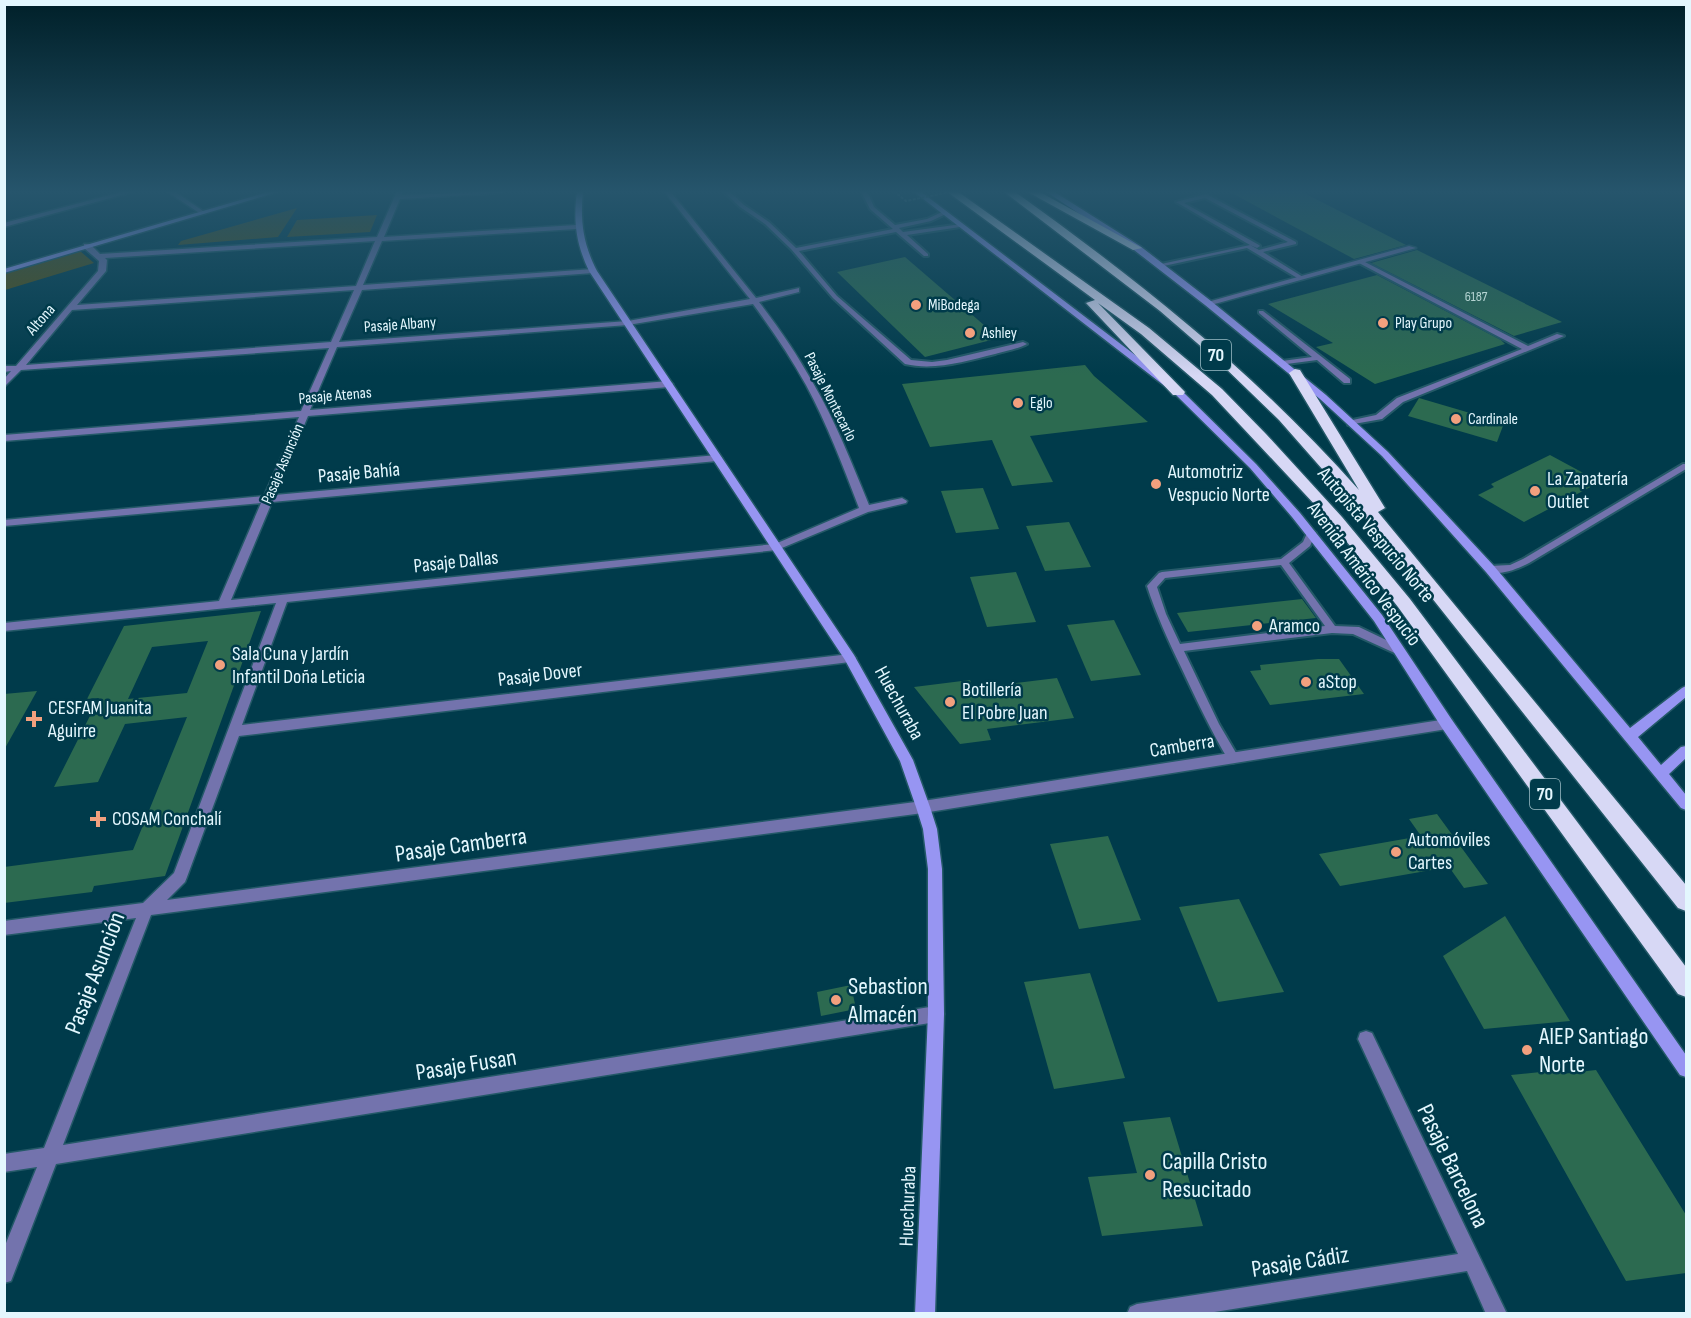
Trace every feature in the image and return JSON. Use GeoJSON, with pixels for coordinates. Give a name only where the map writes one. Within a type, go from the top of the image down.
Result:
{"type":"FeatureCollection","features":[{"type":"Feature","properties":{"kind":"highway","name":"Autopista Vespucio Norte"},"geometry":{"type":"LineString","coordinates":[[1035,253],[1145,331],[1217,392],[1337,520],[1404,603],[1686,986]]}},
{"type":"Feature","properties":{"kind":"highway","name":"Autopista Vespucio Norte"},"geometry":{"type":"LineString","coordinates":[[1091,253],[1221,358],[1307,444],[1400,546],[1686,901]]}},
{"type":"Feature","properties":{"kind":"highway"},"geometry":{"type":"LineString","coordinates":[[1070,279],[1178,392]]}},
{"type":"Feature","properties":{"kind":"highway"},"geometry":{"type":"LineString","coordinates":[[1295,372],[1400,546]]}},
{"type":"Feature","properties":{"kind":"main road"},"geometry":{"type":"LineString","coordinates":[[4,270],[64,253]]}},
{"type":"Feature","properties":{"kind":"main road","name":"Huechuraba"},"geometry":{"type":"LineString","coordinates":[[583,253],[850,658],[906,760],[923,807],[935,869],[936,1014],[925,1314]]}},
{"type":"Feature","properties":{"kind":"main road","name":"Avenida Américo Vespucio"},"geometry":{"type":"LineString","coordinates":[[996,253],[1178,392],[1253,466],[1311,533],[1371,609],[1447,724],[1686,1069]]}},
{"type":"Feature","properties":{"kind":"main road"},"geometry":{"type":"LineString","coordinates":[[1143,253],[1295,372],[1418,489],[1490,569],[1686,804]]}},
{"type":"Feature","properties":{"kind":"main road"},"geometry":{"type":"LineString","coordinates":[[1630,736],[1686,691]]}},
{"type":"Feature","properties":{"kind":"main road"},"geometry":{"type":"LineString","coordinates":[[1661,773],[1686,751]]}},
{"type":"Feature","properties":{"kind":"street"},"geometry":{"type":"LineString","coordinates":[[95,253],[99,256],[157,253]]}},
{"type":"Feature","properties":{"kind":"street","name":"Pasaje Asunción"},"geometry":{"type":"LineString","coordinates":[[223,604],[374,253]]}},
{"type":"Feature","properties":{"kind":"street","name":"Pasaje Montecarlo"},"geometry":{"type":"LineString","coordinates":[[716,253],[754,301],[801,368],[841,450],[865,509]]}},
{"type":"Feature","properties":{"kind":"street"},"geometry":{"type":"LineString","coordinates":[[1208,303],[1396,253]]}},
{"type":"Feature","properties":{"kind":"street","name":"Altona"},"geometry":{"type":"LineString","coordinates":[[4,385],[102,271],[105,264],[99,256]]}},
{"type":"Feature","properties":{"kind":"street"},"geometry":{"type":"LineString","coordinates":[[71,308],[593,271]]}},
{"type":"Feature","properties":{"kind":"street","name":"Pasaje Albany"},"geometry":{"type":"LineString","coordinates":[[4,369],[628,323],[754,301],[796,290]]}},
{"type":"Feature","properties":{"kind":"street","name":"Pasaje Atenas"},"geometry":{"type":"LineString","coordinates":[[4,438],[669,384]]}},
{"type":"Feature","properties":{"kind":"street","name":"Pasaje Bahía"},"geometry":{"type":"LineString","coordinates":[[4,523],[717,458]]}},
{"type":"Feature","properties":{"kind":"street","name":"Pasaje Dallas"},"geometry":{"type":"LineString","coordinates":[[4,627],[777,547],[865,509],[902,501]]}},
{"type":"Feature","properties":{"kind":"street","name":"Pasaje Asunción"},"geometry":{"type":"LineString","coordinates":[[4,1275],[146,910],[180,877],[283,598]]}},
{"type":"Feature","properties":{"kind":"street","name":"Pasaje Dover"},"geometry":{"type":"LineString","coordinates":[[235,731],[850,658]]}},
{"type":"Feature","properties":{"kind":"street","name":"Camberra"},"geometry":{"type":"LineString","coordinates":[[923,807],[1447,724]]}},
{"type":"Feature","properties":{"kind":"street","name":"Pasaje Camberra"},"geometry":{"type":"LineString","coordinates":[[4,928],[923,807]]}},
{"type":"Feature","properties":{"kind":"street","name":"Pasaje Fusan"},"geometry":{"type":"LineString","coordinates":[[4,1163],[936,1014]]}},
{"type":"Feature","properties":{"kind":"street","name":"Pasaje Barcelona"},"geometry":{"type":"LineString","coordinates":[[1366,1039],[1497,1314]]}},
{"type":"Feature","properties":{"kind":"street","name":"Pasaje Cádiz"},"geometry":{"type":"LineString","coordinates":[[1137,1314],[1472,1261]]}},
{"type":"Feature","properties":{"kind":"lane"},"geometry":{"type":"LineString","coordinates":[[796,253],[835,297],[914,365],[976,357],[1023,344]]}},
{"type":"Feature","properties":{"kind":"lane"},"geometry":{"type":"LineString","coordinates":[[1161,266],[1220,253]]}},
{"type":"Feature","properties":{"kind":"lane"},"geometry":{"type":"LineString","coordinates":[[1263,253],[1301,278]]}},
{"type":"Feature","properties":{"kind":"lane"},"geometry":{"type":"LineString","coordinates":[[1361,262],[1528,349]]}},
{"type":"Feature","properties":{"kind":"lane"},"geometry":{"type":"LineString","coordinates":[[1261,312],[1347,381]]}},
{"type":"Feature","properties":{"kind":"lane"},"geometry":{"type":"LineString","coordinates":[[1351,423],[1379,417],[1400,400],[1560,336]]}},
{"type":"Feature","properties":{"kind":"lane"},"geometry":{"type":"LineString","coordinates":[[1282,363],[1318,358]]}},
{"type":"Feature","properties":{"kind":"lane"},"geometry":{"type":"LineString","coordinates":[[1490,569],[1512,568],[1526,561],[1686,466]]}},
{"type":"Feature","properties":{"kind":"lane"},"geometry":{"type":"LineString","coordinates":[[1233,758],[1214,726],[1177,648],[1152,586],[1162,575],[1284,562],[1307,544],[1311,533]]}},
{"type":"Feature","properties":{"kind":"lane"},"geometry":{"type":"LineString","coordinates":[[1284,562],[1332,630]]}},
{"type":"Feature","properties":{"kind":"lane"},"geometry":{"type":"LineString","coordinates":[[1177,648],[1332,630],[1355,630],[1399,651]]}},
{"type":"Feature","properties":{"kind":"shaded area"},"geometry":{"type":"Polygon","coordinates":[[[75,253],[82,253],[94,263],[5,290],[5,273],[75,253]]]}},
{"type":"Feature","properties":{"kind":"building"},"geometry":{"type":"Polygon","coordinates":[[[1342,253],[1378,253],[1354,259],[1342,253]]]}},
{"type":"Feature","properties":{"kind":"building"},"geometry":{"type":"Polygon","coordinates":[[[1408,253],[1422,253],[1562,322],[1514,336],[1371,263],[1408,253]]]}},
{"type":"Feature","properties":{"kind":"building","name":"MiBodega"},"geometry":{"type":"Polygon","coordinates":[[[905,257],[999,338],[925,357],[837,272],[905,257]]]}},
{"type":"Feature","properties":{"kind":"building","name":"Play Grupo"},"geometry":{"type":"Polygon","coordinates":[[[1377,275],[1505,344],[1375,384],[1316,347],[1333,343],[1268,304],[1377,275]]]}},
{"type":"Feature","properties":{"kind":"building","name":"Eglo"},"geometry":{"type":"Polygon","coordinates":[[[1085,365],[1094,376],[1148,422],[1030,436],[1053,482],[1012,486],[992,440],[930,447],[902,384],[1085,365]]]}},
{"type":"Feature","properties":{"kind":"building","name":"Cardinale"},"geometry":{"type":"Polygon","coordinates":[[[1419,398],[1504,423],[1497,442],[1408,416],[1419,398]]]}},
{"type":"Feature","properties":{"kind":"building","name":"La Zapatería Outlet"},"geometry":{"type":"Polygon","coordinates":[[[1550,455],[1600,482],[1524,522],[1478,495],[1494,487],[1491,484],[1550,455]]]}},
{"type":"Feature","properties":{"kind":"building"},"geometry":{"type":"Polygon","coordinates":[[[983,488],[999,529],[956,533],[941,491],[983,488]]]}},
{"type":"Feature","properties":{"kind":"building"},"geometry":{"type":"Polygon","coordinates":[[[1069,522],[1091,567],[1045,571],[1026,526],[1069,522]]]}},
{"type":"Feature","properties":{"kind":"building"},"geometry":{"type":"Polygon","coordinates":[[[1016,572],[1036,622],[987,627],[970,577],[1016,572]]]}},
{"type":"Feature","properties":{"kind":"building"},"geometry":{"type":"Polygon","coordinates":[[[1302,599],[1316,618],[1188,632],[1177,613],[1302,599]]]}},
{"type":"Feature","properties":{"kind":"building"},"geometry":{"type":"Polygon","coordinates":[[[261,611],[165,876],[94,886],[92,892],[4,903],[4,867],[133,850],[187,717],[125,724],[98,782],[54,787],[99,698],[87,699],[124,626],[261,611]],[[208,641],[152,647],[128,699],[187,693],[208,641]]]}},
{"type":"Feature","properties":{"kind":"building"},"geometry":{"type":"Polygon","coordinates":[[[1114,620],[1141,675],[1091,681],[1067,625],[1114,620]]]}},
{"type":"Feature","properties":{"kind":"building","name":"aStop"},"geometry":{"type":"Polygon","coordinates":[[[1339,659],[1364,694],[1270,705],[1250,671],[1261,670],[1260,665],[1339,659]]]}},
{"type":"Feature","properties":{"kind":"building"},"geometry":{"type":"Polygon","coordinates":[[[1057,678],[1074,718],[987,729],[991,740],[960,744],[914,687],[970,680],[973,688],[1057,678]]]}},
{"type":"Feature","properties":{"kind":"building"},"geometry":{"type":"Polygon","coordinates":[[[37,691],[4,750],[4,694],[37,691]]]}},
{"type":"Feature","properties":{"kind":"building"},"geometry":{"type":"Polygon","coordinates":[[[1437,814],[1488,884],[1464,888],[1449,867],[1340,886],[1319,854],[1421,836],[1409,819],[1437,814]]]}},
{"type":"Feature","properties":{"kind":"building"},"geometry":{"type":"Polygon","coordinates":[[[1108,836],[1141,920],[1079,929],[1050,844],[1108,836]]]}},
{"type":"Feature","properties":{"kind":"building"},"geometry":{"type":"Polygon","coordinates":[[[1239,899],[1284,992],[1218,1002],[1179,907],[1239,899]]]}},
{"type":"Feature","properties":{"kind":"building"},"geometry":{"type":"Polygon","coordinates":[[[1505,916],[1570,1021],[1484,1029],[1443,956],[1505,916]]]}},
{"type":"Feature","properties":{"kind":"building"},"geometry":{"type":"Polygon","coordinates":[[[1090,973],[1125,1078],[1054,1089],[1024,982],[1090,973]]]}},
{"type":"Feature","properties":{"kind":"building","name":"Sebastion Almacén"},"geometry":{"type":"Polygon","coordinates":[[[851,985],[856,1009],[821,1016],[817,992],[851,985]]]}},
{"type":"Feature","properties":{"kind":"building"},"geometry":{"type":"Polygon","coordinates":[[[1560,1070],[1562,1074],[1596,1070],[1686,1215],[1686,1273],[1626,1281],[1511,1075],[1560,1070]]]}},
{"type":"Feature","properties":{"kind":"building","name":"Capilla Cristo Resucitado"},"geometry":{"type":"Polygon","coordinates":[[[1170,1117],[1203,1226],[1102,1236],[1088,1177],[1137,1173],[1123,1122],[1170,1117]]]}},
{"type":"Feature","properties":{"kind":"place","name":"MiBodega"},"geometry":{"type":"Point","coordinates":[916,305]}},
{"type":"Feature","properties":{"kind":"place","name":"Play Grupo"},"geometry":{"type":"Point","coordinates":[1383,323]}},
{"type":"Feature","properties":{"kind":"place","name":"Ashley"},"geometry":{"type":"Point","coordinates":[970,333]}},
{"type":"Feature","properties":{"kind":"place","name":"Eglo"},"geometry":{"type":"Point","coordinates":[1018,403]}},
{"type":"Feature","properties":{"kind":"place","name":"Cardinale"},"geometry":{"type":"Point","coordinates":[1456,419]}},
{"type":"Feature","properties":{"kind":"place","name":"Automotriz Vespucio Norte"},"geometry":{"type":"Point","coordinates":[1156,484]}},
{"type":"Feature","properties":{"kind":"place","name":"La Zapatería Outlet"},"geometry":{"type":"Point","coordinates":[1535,491]}},
{"type":"Feature","properties":{"kind":"place","name":"Aramco"},"geometry":{"type":"Point","coordinates":[1257,626]}},
{"type":"Feature","properties":{"kind":"place","name":"Sala Cuna y Jardín Infantil Doña Leticia"},"geometry":{"type":"Point","coordinates":[220,665]}},
{"type":"Feature","properties":{"kind":"place","name":"aStop"},"geometry":{"type":"Point","coordinates":[1306,682]}},
{"type":"Feature","properties":{"kind":"place","name":"Botillería El Pobre Juan"},"geometry":{"type":"Point","coordinates":[950,702]}},
{"type":"Feature","properties":{"kind":"place","name":"CESFAM Juanita Aguirre"},"geometry":{"type":"Point","coordinates":[34,719]}},
{"type":"Feature","properties":{"kind":"place","name":"COSAM Conchalí"},"geometry":{"type":"Point","coordinates":[98,819]}},
{"type":"Feature","properties":{"kind":"place","name":"Automóviles Cartes"},"geometry":{"type":"Point","coordinates":[1396,852]}},
{"type":"Feature","properties":{"kind":"place","name":"Sebastion Almacén"},"geometry":{"type":"Point","coordinates":[836,1000]}},
{"type":"Feature","properties":{"kind":"place","name":"AIEP Santiago Norte"},"geometry":{"type":"Point","coordinates":[1527,1050]}},
{"type":"Feature","properties":{"kind":"place","name":"Capilla Cristo Resucitado"},"geometry":{"type":"Point","coordinates":[1150,1175]}}]}
